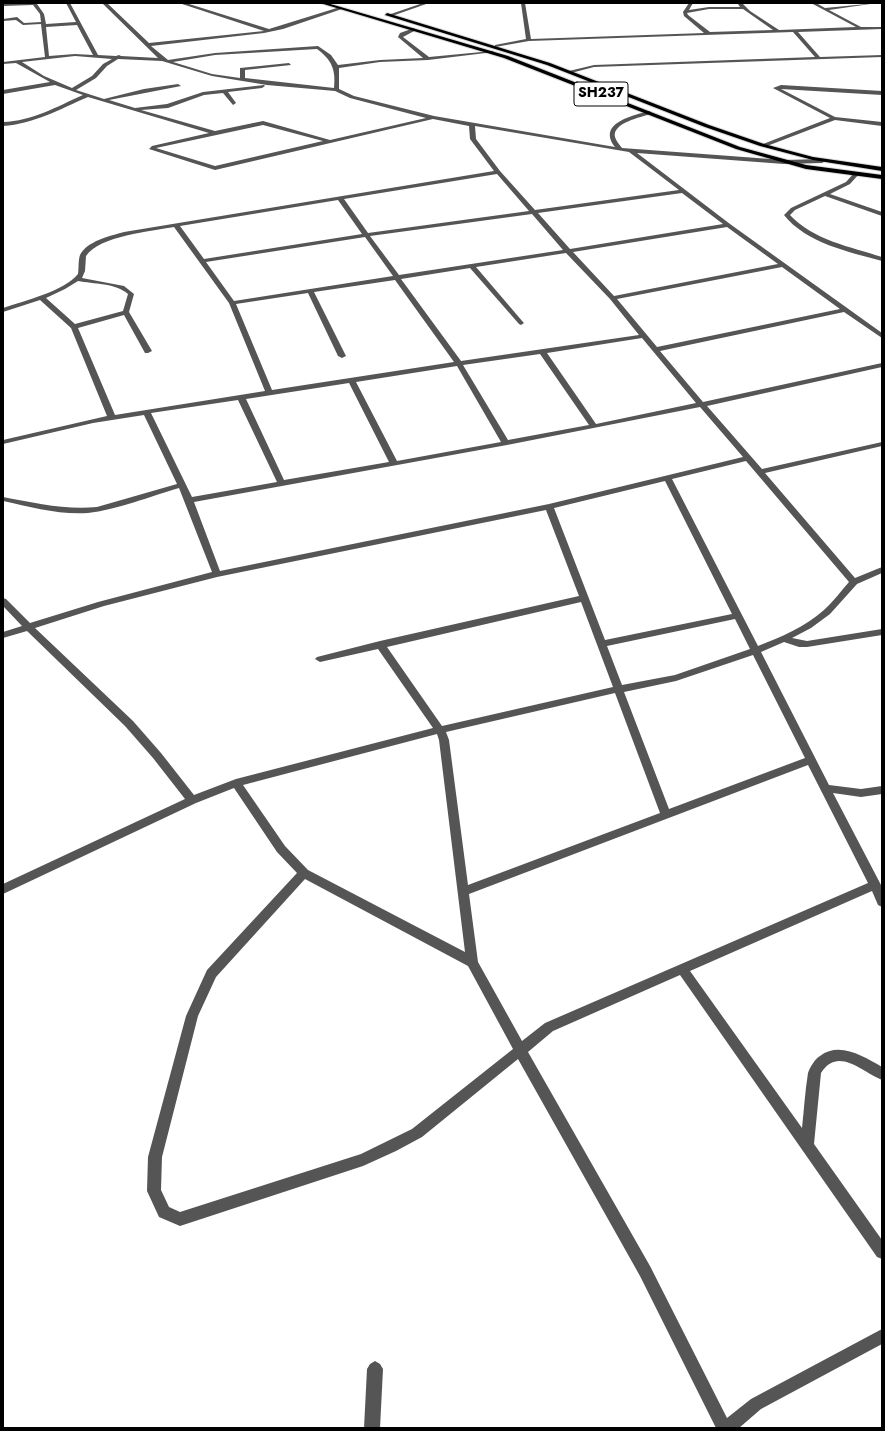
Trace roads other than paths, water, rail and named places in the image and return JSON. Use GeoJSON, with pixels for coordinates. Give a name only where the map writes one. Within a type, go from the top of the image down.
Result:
{"type":"FeatureCollection","features":[{"type":"Feature","properties":{"kind":"main road","name":"SH237"},"geometry":{"type":"LineString","coordinates":[[322,3],[492,52],[738,148],[806,168],[882,177]]}},
{"type":"Feature","properties":{"kind":"main road","name":"SH237"},"geometry":{"type":"LineString","coordinates":[[383,13],[497,46],[571,72],[663,108],[765,145],[822,161],[882,169]]}},
{"type":"Feature","properties":{"kind":"street"},"geometry":{"type":"LineString","coordinates":[[34,3],[42,14],[47,57]]}},
{"type":"Feature","properties":{"kind":"street"},"geometry":{"type":"LineString","coordinates":[[3,5],[39,3]]}},
{"type":"Feature","properties":{"kind":"street"},"geometry":{"type":"LineString","coordinates":[[68,3],[96,55]]}},
{"type":"Feature","properties":{"kind":"street"},"geometry":{"type":"LineString","coordinates":[[104,3],[147,45],[166,60],[212,75],[243,80],[336,90],[352,97],[434,118],[631,151],[784,162],[822,161]]}},
{"type":"Feature","properties":{"kind":"street"},"geometry":{"type":"LineString","coordinates":[[181,3],[270,31]]}},
{"type":"Feature","properties":{"kind":"street"},"geometry":{"type":"LineString","coordinates":[[390,15],[427,3]]}},
{"type":"Feature","properties":{"kind":"street"},"geometry":{"type":"LineString","coordinates":[[523,3],[529,40]]}},
{"type":"Feature","properties":{"kind":"street"},"geometry":{"type":"LineString","coordinates":[[691,3],[686,12],[686,16],[709,34]]}},
{"type":"Feature","properties":{"kind":"street"},"geometry":{"type":"LineString","coordinates":[[739,3],[777,31]]}},
{"type":"Feature","properties":{"kind":"street"},"geometry":{"type":"LineString","coordinates":[[813,3],[861,28]]}},
{"type":"Feature","properties":{"kind":"street"},"geometry":{"type":"LineString","coordinates":[[824,9],[875,3]]}},
{"type":"Feature","properties":{"kind":"street"},"geometry":{"type":"LineString","coordinates":[[147,45],[270,31],[340,8]]}},
{"type":"Feature","properties":{"kind":"street"},"geometry":{"type":"LineString","coordinates":[[686,12],[709,8],[744,8]]}},
{"type":"Feature","properties":{"kind":"street"},"geometry":{"type":"LineString","coordinates":[[3,20],[17,18],[21,23]]}},
{"type":"Feature","properties":{"kind":"street"},"geometry":{"type":"LineString","coordinates":[[3,24],[21,23],[43,25],[79,23]]}},
{"type":"Feature","properties":{"kind":"street"},"geometry":{"type":"LineString","coordinates":[[497,46],[529,40],[882,28]]}},
{"type":"Feature","properties":{"kind":"street"},"geometry":{"type":"LineString","coordinates":[[414,29],[402,34],[400,37],[428,59]]}},
{"type":"Feature","properties":{"kind":"street"},"geometry":{"type":"LineString","coordinates":[[793,30],[819,58]]}},
{"type":"Feature","properties":{"kind":"street"},"geometry":{"type":"LineString","coordinates":[[3,63],[47,57],[96,55],[166,60],[204,55],[315,47],[320,48],[336,63],[338,74],[336,90]]}},
{"type":"Feature","properties":{"kind":"street"},"geometry":{"type":"LineString","coordinates":[[337,67],[380,61],[428,59],[492,52]]}},
{"type":"Feature","properties":{"kind":"street"},"geometry":{"type":"LineString","coordinates":[[72,90],[94,77],[105,65],[119,56]]}},
{"type":"Feature","properties":{"kind":"street"},"geometry":{"type":"LineString","coordinates":[[571,72],[594,66],[882,56]]}},
{"type":"Feature","properties":{"kind":"street"},"geometry":{"type":"LineString","coordinates":[[16,61],[26,68],[72,90],[130,109],[215,133]]}},
{"type":"Feature","properties":{"kind":"street"},"geometry":{"type":"LineString","coordinates":[[243,80],[242,69],[289,64]]}},
{"type":"Feature","properties":{"kind":"street"},"geometry":{"type":"LineString","coordinates":[[3,92],[57,83]]}},
{"type":"Feature","properties":{"kind":"street"},"geometry":{"type":"LineString","coordinates":[[130,109],[168,106],[203,94],[280,84]]}},
{"type":"Feature","properties":{"kind":"street"},"geometry":{"type":"LineString","coordinates":[[104,100],[138,92],[178,86]]}},
{"type":"Feature","properties":{"kind":"street"},"geometry":{"type":"LineString","coordinates":[[882,93],[821,88],[776,87],[779,90],[834,118],[882,124]]}},
{"type":"Feature","properties":{"kind":"street"},"geometry":{"type":"LineString","coordinates":[[224,91],[233,103]]}},
{"type":"Feature","properties":{"kind":"street"},"geometry":{"type":"LineString","coordinates":[[3,124],[16,124],[29,120],[87,94]]}},
{"type":"Feature","properties":{"kind":"street"},"geometry":{"type":"LineString","coordinates":[[619,148],[612,138],[612,133],[615,127],[623,122],[649,113]]}},
{"type":"Feature","properties":{"kind":"street"},"geometry":{"type":"LineString","coordinates":[[330,142],[263,123],[154,147],[152,149],[215,168],[330,142],[434,118]]}},
{"type":"Feature","properties":{"kind":"street"},"geometry":{"type":"LineString","coordinates":[[765,145],[834,118]]}},
{"type":"Feature","properties":{"kind":"street"},"geometry":{"type":"LineString","coordinates":[[472,124],[473,139],[498,172],[612,298],[854,582]]}},
{"type":"Feature","properties":{"kind":"street"},"geometry":{"type":"LineString","coordinates":[[631,151],[728,225],[882,336]]}},
{"type":"Feature","properties":{"kind":"street"},"geometry":{"type":"LineString","coordinates":[[3,310],[64,287],[78,279],[82,273],[82,257],[86,252],[97,245],[126,233],[498,172]]}},
{"type":"Feature","properties":{"kind":"street"},"geometry":{"type":"LineString","coordinates":[[856,174],[848,183],[789,212],[787,215],[798,226],[814,236],[882,259]]}},
{"type":"Feature","properties":{"kind":"street"},"geometry":{"type":"LineString","coordinates":[[202,261],[367,235],[685,191]]}},
{"type":"Feature","properties":{"kind":"street"},"geometry":{"type":"LineString","coordinates":[[824,194],[882,214]]}},
{"type":"Feature","properties":{"kind":"street"},"geometry":{"type":"LineString","coordinates":[[339,197],[459,364],[506,443]]}},
{"type":"Feature","properties":{"kind":"street"},"geometry":{"type":"LineString","coordinates":[[176,225],[232,303],[269,392]]}},
{"type":"Feature","properties":{"kind":"street"},"geometry":{"type":"LineString","coordinates":[[232,303],[728,225]]}},
{"type":"Feature","properties":{"kind":"street"},"geometry":{"type":"LineString","coordinates":[[612,298],[782,264]]}},
{"type":"Feature","properties":{"kind":"street"},"geometry":{"type":"LineString","coordinates":[[472,266],[521,323]]}},
{"type":"Feature","properties":{"kind":"street"},"geometry":{"type":"LineString","coordinates":[[78,279],[130,291],[131,294],[126,312],[148,351]]}},
{"type":"Feature","properties":{"kind":"street"},"geometry":{"type":"LineString","coordinates":[[310,291],[342,356]]}},
{"type":"Feature","properties":{"kind":"street"},"geometry":{"type":"LineString","coordinates":[[41,296],[74,328],[112,418]]}},
{"type":"Feature","properties":{"kind":"street"},"geometry":{"type":"LineString","coordinates":[[655,350],[845,310]]}},
{"type":"Feature","properties":{"kind":"street"},"geometry":{"type":"LineString","coordinates":[[74,328],[126,312]]}},
{"type":"Feature","properties":{"kind":"street"},"geometry":{"type":"LineString","coordinates":[[3,442],[112,418],[147,412],[269,392],[643,336]]}},
{"type":"Feature","properties":{"kind":"street"},"geometry":{"type":"LineString","coordinates":[[542,351],[594,426]]}},
{"type":"Feature","properties":{"kind":"street"},"geometry":{"type":"LineString","coordinates":[[189,500],[281,482],[506,443],[702,405],[882,365]]}},
{"type":"Feature","properties":{"kind":"street"},"geometry":{"type":"LineString","coordinates":[[351,380],[394,463]]}},
{"type":"Feature","properties":{"kind":"street"},"geometry":{"type":"LineString","coordinates":[[241,397],[281,482]]}},
{"type":"Feature","properties":{"kind":"street"},"geometry":{"type":"LineString","coordinates":[[147,412],[189,500],[217,574]]}},
{"type":"Feature","properties":{"kind":"street"},"geometry":{"type":"LineString","coordinates":[[761,472],[882,444]]}},
{"type":"Feature","properties":{"kind":"street"},"geometry":{"type":"LineString","coordinates":[[3,635],[101,604],[217,574],[549,507],[748,458]]}},
{"type":"Feature","properties":{"kind":"street"},"geometry":{"type":"LineString","coordinates":[[667,478],[875,885],[882,902]]}},
{"type":"Feature","properties":{"kind":"street"},"geometry":{"type":"LineString","coordinates":[[3,499],[69,512],[86,511],[98,509],[181,485]]}},
{"type":"Feature","properties":{"kind":"street"},"geometry":{"type":"LineString","coordinates":[[549,507],[666,814]]}},
{"type":"Feature","properties":{"kind":"street"},"geometry":{"type":"LineString","coordinates":[[3,889],[192,800],[236,783],[440,730],[676,678],[755,651],[784,639],[808,626],[827,612],[854,582],[882,570]]}},
{"type":"Feature","properties":{"kind":"street"},"geometry":{"type":"LineString","coordinates":[[320,659],[584,598]]}},
{"type":"Feature","properties":{"kind":"street"},"geometry":{"type":"LineString","coordinates":[[3,601],[27,628],[120,714],[158,756],[192,800]]}},
{"type":"Feature","properties":{"kind":"street"},"geometry":{"type":"LineString","coordinates":[[602,644],[737,616]]}},
{"type":"Feature","properties":{"kind":"street"},"geometry":{"type":"LineString","coordinates":[[784,639],[799,644],[807,644],[882,632]]}},
{"type":"Feature","properties":{"kind":"street"},"geometry":{"type":"LineString","coordinates":[[380,644],[440,730],[444,740],[472,962],[481,981],[645,1271],[725,1428],[756,1404],[882,1336]]}},
{"type":"Feature","properties":{"kind":"street"},"geometry":{"type":"LineString","coordinates":[[464,891],[811,760]]}},
{"type":"Feature","properties":{"kind":"street"},"geometry":{"type":"LineString","coordinates":[[236,783],[281,849],[304,873],[472,962]]}},
{"type":"Feature","properties":{"kind":"street"},"geometry":{"type":"LineString","coordinates":[[825,788],[861,792],[882,790]]}},
{"type":"Feature","properties":{"kind":"street"},"geometry":{"type":"LineString","coordinates":[[304,873],[211,974],[192,1016],[155,1157],[154,1191],[164,1212],[180,1219],[363,1160],[391,1147],[417,1133],[549,1027],[875,885]]}},
{"type":"Feature","properties":{"kind":"street"},"geometry":{"type":"LineString","coordinates":[[682,969],[882,1252]]}},
{"type":"Feature","properties":{"kind":"street"},"geometry":{"type":"LineString","coordinates":[[807,1145],[815,1072],[819,1062],[830,1055],[842,1055],[856,1059],[882,1074]]}},
{"type":"Feature","properties":{"kind":"street"},"geometry":{"type":"LineString","coordinates":[[372,1428],[375,1369]]}}]}
